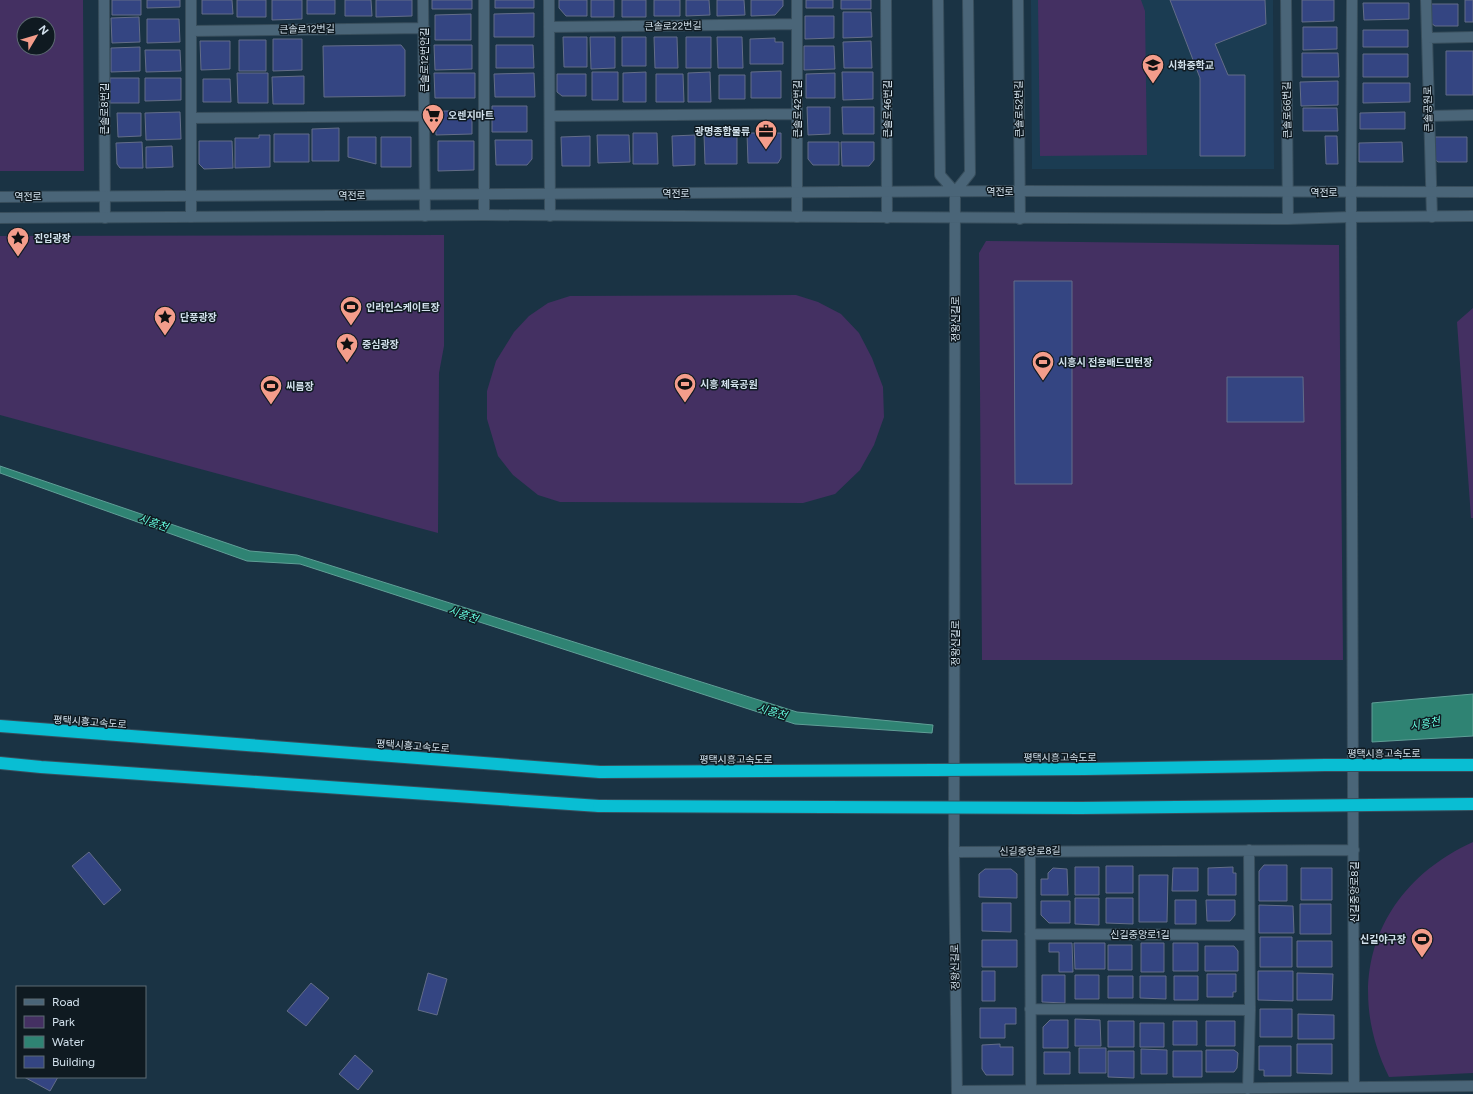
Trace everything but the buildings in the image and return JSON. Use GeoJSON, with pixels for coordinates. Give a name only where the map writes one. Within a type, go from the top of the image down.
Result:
{"type":"FeatureCollection","features":[{"type":"Feature","properties":{"kind":"highway","name":"평택시흥고속도로"},"geometry":{"type":"LineString","coordinates":[[0,726],[600,772],[1077,769],[1324,765],[1473,766]]}},
{"type":"Feature","properties":{"kind":"highway"},"geometry":{"type":"LineString","coordinates":[[0,763],[599,806],[1081,808],[1473,804]]}},
{"type":"Feature","properties":{"kind":"street","name":"큰솔로8번길"},"geometry":{"type":"LineString","coordinates":[[104,0],[105,218]]}},
{"type":"Feature","properties":{"kind":"street"},"geometry":{"type":"LineString","coordinates":[[191,0],[191,217]]}},
{"type":"Feature","properties":{"kind":"street","name":"큰솔로12번안길"},"geometry":{"type":"LineString","coordinates":[[424,0],[425,216]]}},
{"type":"Feature","properties":{"kind":"street"},"geometry":{"type":"LineString","coordinates":[[484,0],[484,215]]}},
{"type":"Feature","properties":{"kind":"street"},"geometry":{"type":"LineString","coordinates":[[548,0],[550,216]]}},
{"type":"Feature","properties":{"kind":"street","name":"큰솔로42번길"},"geometry":{"type":"LineString","coordinates":[[796,0],[797,217]]}},
{"type":"Feature","properties":{"kind":"street","name":"큰솔로46번길"},"geometry":{"type":"LineString","coordinates":[[886,0],[887,218]]}},
{"type":"Feature","properties":{"kind":"street"},"geometry":{"type":"LineString","coordinates":[[938,0],[940,175],[955,192],[970,173],[968,0]]}},
{"type":"Feature","properties":{"kind":"street","name":"큰솔로52번길"},"geometry":{"type":"LineString","coordinates":[[1018,0],[1020,219]]}},
{"type":"Feature","properties":{"kind":"street","name":"큰솔로66번길"},"geometry":{"type":"LineString","coordinates":[[1286,0],[1288,219]]}},
{"type":"Feature","properties":{"kind":"street","name":"역전로"},"geometry":{"type":"LineString","coordinates":[[1352,0],[1351,217],[1354,850]]}},
{"type":"Feature","properties":{"kind":"street","name":"큰솔공원로"},"geometry":{"type":"LineString","coordinates":[[1426,0],[1430,192],[1432,217]]}},
{"type":"Feature","properties":{"kind":"street","name":"큰솔로22번길"},"geometry":{"type":"LineString","coordinates":[[549,27],[797,24]]}},
{"type":"Feature","properties":{"kind":"street","name":"큰솔로12번길"},"geometry":{"type":"LineString","coordinates":[[191,30],[424,28]]}},
{"type":"Feature","properties":{"kind":"street"},"geometry":{"type":"LineString","coordinates":[[1427,38],[1473,37]]}},
{"type":"Feature","properties":{"kind":"street"},"geometry":{"type":"LineString","coordinates":[[550,116],[797,114]]}},
{"type":"Feature","properties":{"kind":"street"},"geometry":{"type":"LineString","coordinates":[[1428,116],[1473,115]]}},
{"type":"Feature","properties":{"kind":"street"},"geometry":{"type":"LineString","coordinates":[[191,118],[424,116]]}},
{"type":"Feature","properties":{"kind":"street","name":"역전로"},"geometry":{"type":"LineString","coordinates":[[0,197],[1020,191],[1473,192]]}},
{"type":"Feature","properties":{"kind":"street","name":"정왕신길로"},"geometry":{"type":"LineString","coordinates":[[955,192],[954,852],[957,1092]]}},
{"type":"Feature","properties":{"kind":"street"},"geometry":{"type":"LineString","coordinates":[[0,218],[484,215],[1020,219],[1288,219],[1473,216]]}},
{"type":"Feature","properties":{"kind":"street"},"geometry":{"type":"LineString","coordinates":[[1248,1089],[1250,1010],[1249,850]]}},
{"type":"Feature","properties":{"kind":"street","name":"신길중앙로8길"},"geometry":{"type":"LineString","coordinates":[[954,852],[1354,850],[1354,1087]]}},
{"type":"Feature","properties":{"kind":"street"},"geometry":{"type":"LineString","coordinates":[[1030,851],[1031,1092]]}},
{"type":"Feature","properties":{"kind":"street","name":"신길중앙로1길"},"geometry":{"type":"LineString","coordinates":[[1030,934],[1249,935]]}},
{"type":"Feature","properties":{"kind":"street"},"geometry":{"type":"LineString","coordinates":[[1030,1009],[1250,1010]]}},
{"type":"Feature","properties":{"kind":"street"},"geometry":{"type":"LineString","coordinates":[[957,1092],[1248,1089],[1293,1091],[1354,1087],[1417,1090],[1473,1086]]}},
{"type":"Feature","properties":{"kind":"shaded area","name":"시화중학교"},"geometry":{"type":"Polygon","coordinates":[[[1031,0],[1273,0],[1274,169],[1032,169],[1031,0]]]}},
{"type":"Feature","properties":{"kind":"green space"},"geometry":{"type":"Polygon","coordinates":[[[0,0],[83,0],[84,171],[0,171],[0,0]]]}},
{"type":"Feature","properties":{"kind":"green space"},"geometry":{"type":"Polygon","coordinates":[[[1038,0],[1141,0],[1145,11],[1147,155],[1040,156],[1038,0]]]}},
{"type":"Feature","properties":{"kind":"green space"},"geometry":{"type":"Polygon","coordinates":[[[444,235],[444,346],[439,373],[438,533],[0,415],[0,236],[444,235]]]}},
{"type":"Feature","properties":{"kind":"green space"},"geometry":{"type":"Polygon","coordinates":[[[986,241],[1339,245],[1343,660],[982,660],[979,253],[986,241]]]}},
{"type":"Feature","properties":{"kind":"green space","name":"시흥 체육공원"},"geometry":{"type":"Polygon","coordinates":[[[796,295],[818,302],[841,314],[859,333],[872,358],[883,387],[884,417],[874,445],[860,470],[835,494],[803,503],[560,502],[538,495],[513,475],[498,456],[487,419],[487,391],[496,361],[514,332],[529,316],[548,303],[570,296],[796,295]]]}},
{"type":"Feature","properties":{"kind":"green space"},"geometry":{"type":"Polygon","coordinates":[[[1473,308],[1473,518],[1471,518],[1457,322],[1473,308]]]}},
{"type":"Feature","properties":{"kind":"green space","name":"신길야구장"},"geometry":{"type":"Polygon","coordinates":[[[1473,842],[1473,1073],[1389,1077],[1375,1041],[1369,1006],[1369,972],[1377,940],[1391,911],[1412,884],[1440,861],[1473,842]]]}},
{"type":"Feature","properties":{"kind":"water","name":"시흥천"},"geometry":{"type":"Polygon","coordinates":[[[0,466],[250,551],[297,555],[797,712],[933,725],[932,733],[795,724],[300,564],[247,561],[0,473],[0,466]]]}},
{"type":"Feature","properties":{"kind":"water","name":"시흥천"},"geometry":{"type":"Polygon","coordinates":[[[1473,694],[1473,736],[1372,742],[1372,703],[1473,694]]]}},
{"type":"Feature","properties":{"kind":"place","name":"시화중학교"},"geometry":{"type":"Point","coordinates":[1153,84]}},
{"type":"Feature","properties":{"kind":"place","name":"오렌지마트"},"geometry":{"type":"Point","coordinates":[433,134]}},
{"type":"Feature","properties":{"kind":"place","name":"광명종합물류"},"geometry":{"type":"Point","coordinates":[766,150]}},
{"type":"Feature","properties":{"kind":"place","name":"진입광장"},"geometry":{"type":"Point","coordinates":[18,258]}},
{"type":"Feature","properties":{"kind":"place","name":"인라인스케이트장"},"geometry":{"type":"Point","coordinates":[351,326]}},
{"type":"Feature","properties":{"kind":"place","name":"단풍광장"},"geometry":{"type":"Point","coordinates":[165,336]}},
{"type":"Feature","properties":{"kind":"place","name":"중심광장"},"geometry":{"type":"Point","coordinates":[347,364]}},
{"type":"Feature","properties":{"kind":"place","name":"시흥시 전용배드민턴장"},"geometry":{"type":"Point","coordinates":[1043,382]}},
{"type":"Feature","properties":{"kind":"place","name":"시흥 체육공원"},"geometry":{"type":"Point","coordinates":[685,404]}},
{"type":"Feature","properties":{"kind":"place","name":"씨름장"},"geometry":{"type":"Point","coordinates":[271,406]}},
{"type":"Feature","properties":{"kind":"place","name":"신길야구장"},"geometry":{"type":"Point","coordinates":[1422,958]}}]}
